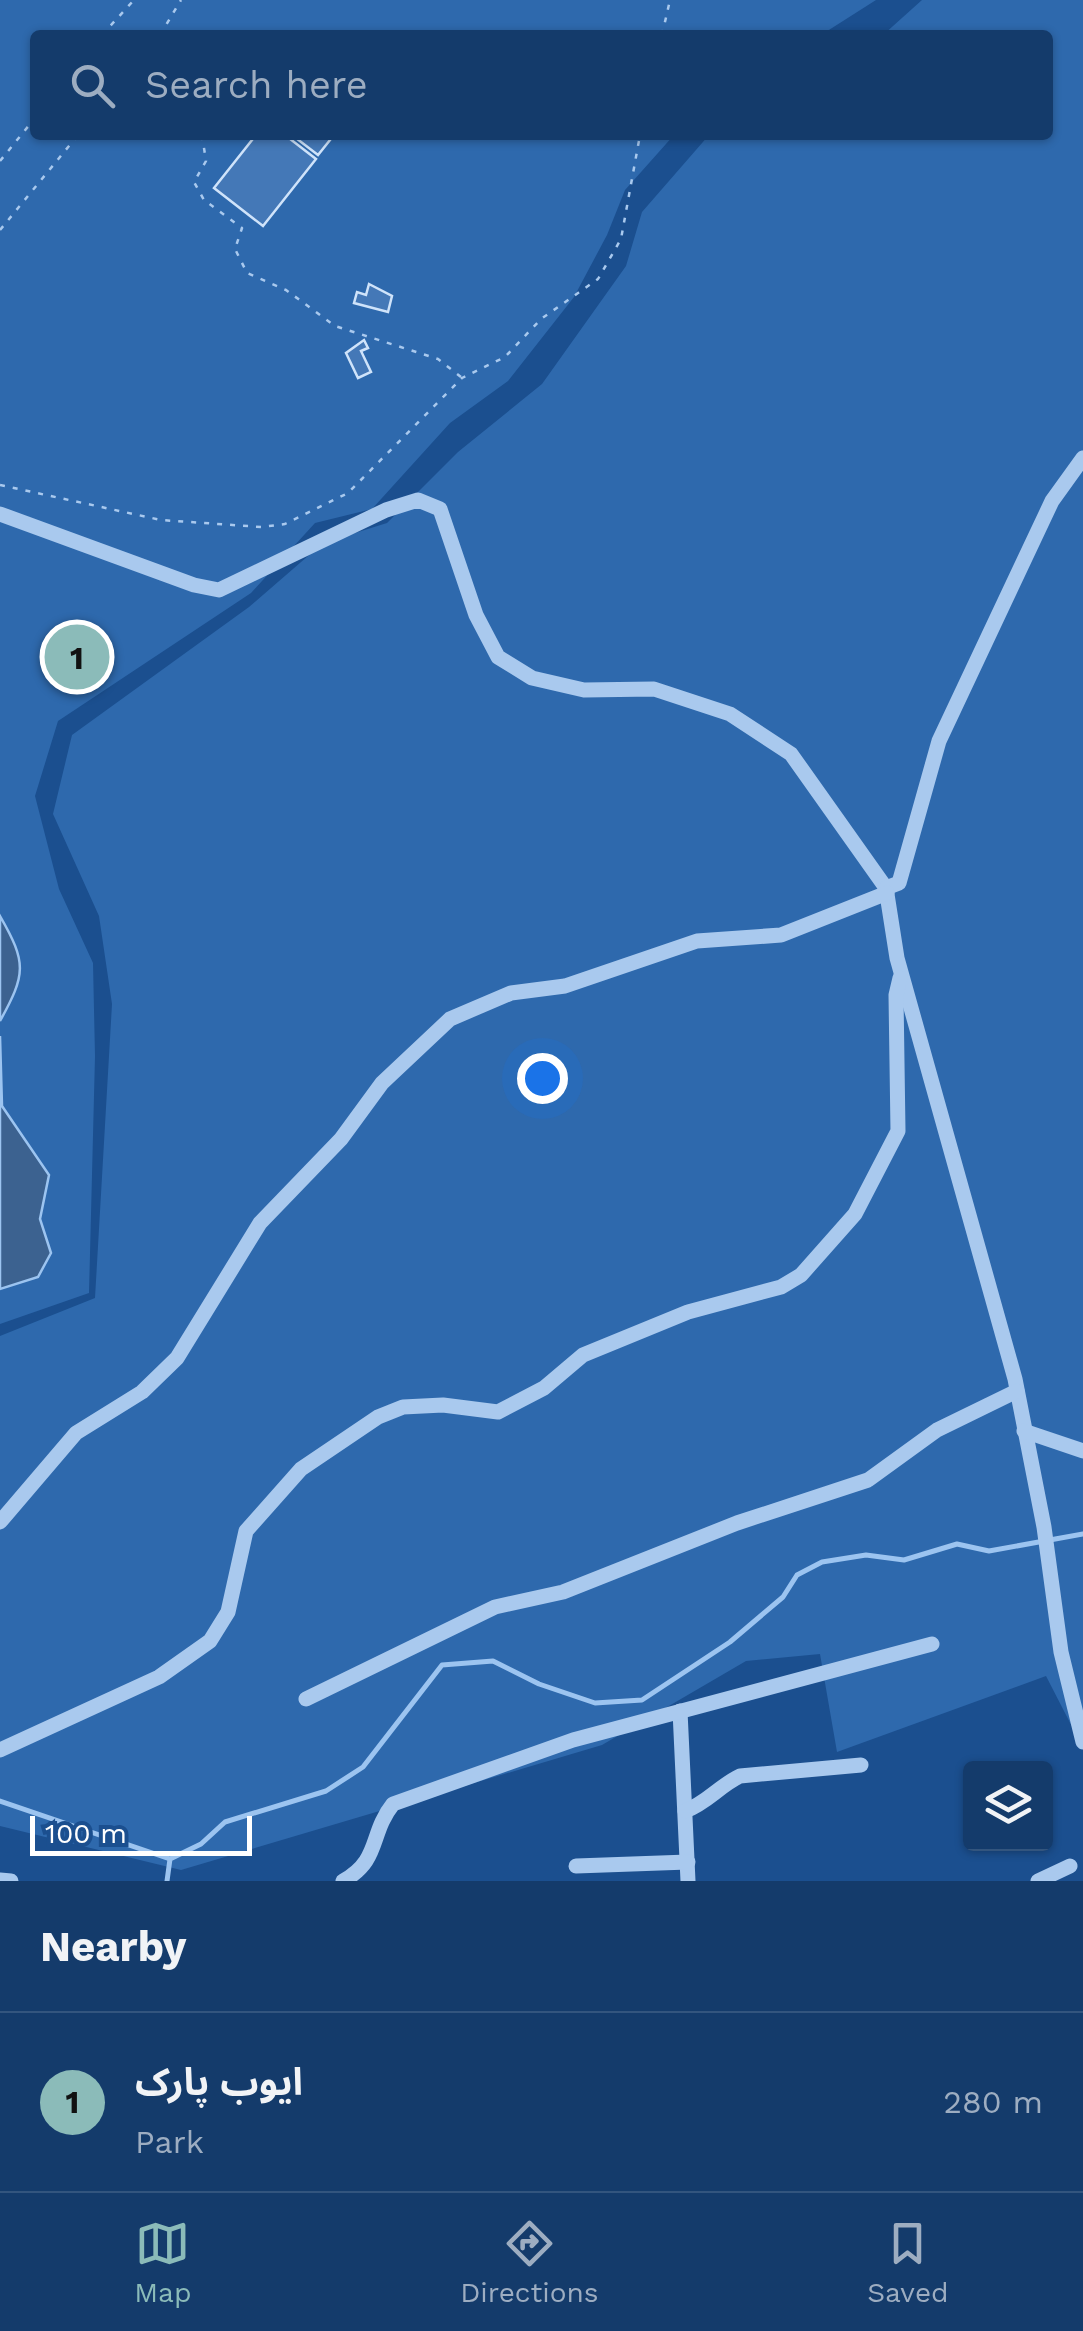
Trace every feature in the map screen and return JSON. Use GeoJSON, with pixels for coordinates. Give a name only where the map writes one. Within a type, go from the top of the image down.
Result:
{"type":"FeatureCollection","features":[{"type":"Feature","properties":{"kind":"street"},"geometry":{"type":"LineString","coordinates":[[0,1522],[76,1433],[142,1392],[177,1358],[260,1223],[341,1140],[382,1083],[450,1019],[511,993],[564,986],[697,941],[781,935],[899,883],[939,741],[1052,501],[1083,458]]}},
{"type":"Feature","properties":{"kind":"street"},"geometry":{"type":"LineString","coordinates":[[0,514],[219,590],[386,510],[418,500],[440,509],[476,615],[498,657],[532,678],[584,690],[654,689],[730,714],[790,754],[886,890],[901,974],[1017,1390],[1044,1527],[1064,1669],[1083,1742]]}},
{"type":"Feature","properties":{"kind":"street"},"geometry":{"type":"LineString","coordinates":[[0,1750],[159,1677],[210,1642],[228,1612],[236,1558],[246,1530],[301,1469],[378,1417],[403,1408],[443,1405],[498,1412],[544,1388],[583,1355],[688,1312],[781,1287],[802,1274],[855,1214],[898,1132],[896,995],[901,974]]}},
{"type":"Feature","properties":{"kind":"street"},"geometry":{"type":"LineString","coordinates":[[306,1699],[494,1607],[563,1592],[754,1516],[868,1480],[937,1430],[1017,1390]]}},
{"type":"Feature","properties":{"kind":"street"},"geometry":{"type":"LineString","coordinates":[[1024,1431],[1083,1451]]}},
{"type":"Feature","properties":{"kind":"street"},"geometry":{"type":"LineString","coordinates":[[342,1881],[372,1856],[378,1822],[393,1804],[573,1740],[932,1644]]}},
{"type":"Feature","properties":{"kind":"street"},"geometry":{"type":"LineString","coordinates":[[680,1712],[688,1881]]}},
{"type":"Feature","properties":{"kind":"street"},"geometry":{"type":"LineString","coordinates":[[685,1810],[702,1805],[722,1784],[740,1776],[861,1765]]}},
{"type":"Feature","properties":{"kind":"street"},"geometry":{"type":"LineString","coordinates":[[576,1866],[688,1862]]}},
{"type":"Feature","properties":{"kind":"street"},"geometry":{"type":"LineString","coordinates":[[1038,1881],[1070,1866]]}},
{"type":"Feature","properties":{"kind":"street"},"geometry":{"type":"LineString","coordinates":[[0,1880],[11,1881]]}},
{"type":"Feature","properties":{"kind":"path"},"geometry":{"type":"LineString","coordinates":[[107,30],[134,0]]}},
{"type":"Feature","properties":{"kind":"path"},"geometry":{"type":"LineString","coordinates":[[663,30],[670,0]]}},
{"type":"Feature","properties":{"kind":"path"},"geometry":{"type":"LineString","coordinates":[[163,30],[180,1]]}},
{"type":"Feature","properties":{"kind":"path"},"geometry":{"type":"LineString","coordinates":[[0,161],[30,124]]}},
{"type":"Feature","properties":{"kind":"path"},"geometry":{"type":"LineString","coordinates":[[0,230],[74,140]]}},
{"type":"Feature","properties":{"kind":"path"},"geometry":{"type":"LineString","coordinates":[[203,140],[206,161],[194,182],[204,200],[242,228],[235,249],[247,273],[286,290],[335,326],[438,359],[462,378]]}},
{"type":"Feature","properties":{"kind":"path"},"geometry":{"type":"LineString","coordinates":[[0,486],[161,520],[260,527],[285,524],[348,493],[462,378],[505,356],[542,318],[598,278],[621,240],[639,140]]}},
{"type":"Feature","properties":{"kind":"shaded area"},"geometry":{"type":"Polygon","coordinates":[[[0,0],[876,0],[829,30],[30,30],[30,140],[670,140],[625,190],[607,235],[574,297],[508,381],[450,423],[372,509],[315,523],[251,593],[58,721],[35,796],[59,889],[93,963],[95,1056],[89,1293],[0,1324],[0,0]]]}},
{"type":"Feature","properties":{"kind":"shaded area"},"geometry":{"type":"Polygon","coordinates":[[[922,0],[1083,0],[1083,1748],[1046,1676],[837,1752],[820,1654],[746,1661],[602,1745],[181,1870],[0,1826],[0,1336],[95,1298],[112,1004],[99,916],[53,814],[72,735],[249,607],[323,543],[387,523],[458,452],[542,384],[626,266],[642,212],[705,140],[1053,140],[1053,30],[889,30],[922,0]]]}},
{"type":"Feature","properties":{"kind":"shaded area"},"geometry":{"type":"Polygon","coordinates":[[[0,916],[15,946],[20,969],[15,991],[0,1021],[0,916]]]}},
{"type":"Feature","properties":{"kind":"shaded area"},"geometry":{"type":"Polygon","coordinates":[[[0,1036],[2,1106],[49,1175],[40,1219],[51,1253],[38,1277],[0,1289],[0,1036]]]}},
{"type":"Feature","properties":{"kind":"building"},"geometry":{"type":"Polygon","coordinates":[[[252,140],[291,140],[316,159],[263,226],[214,188],[252,140]]]}},
{"type":"Feature","properties":{"kind":"building"},"geometry":{"type":"Polygon","coordinates":[[[298,140],[330,140],[318,155],[298,140]]]}},
{"type":"Feature","properties":{"kind":"building"},"geometry":{"type":"Polygon","coordinates":[[[369,284],[392,296],[388,312],[354,303],[357,292],[366,295],[369,284]]]}},
{"type":"Feature","properties":{"kind":"building"},"geometry":{"type":"Polygon","coordinates":[[[364,340],[368,348],[361,351],[371,372],[358,378],[346,353],[364,340]]]}},
{"type":"Feature","properties":{"kind":"waterway"},"geometry":{"type":"LineString","coordinates":[[167,1881],[170,1859],[201,1844],[225,1822],[326,1791],[363,1767],[442,1665],[493,1661],[539,1684],[595,1703],[642,1700],[730,1642],[783,1597],[797,1575],[822,1562],[866,1555],[904,1560],[957,1544],[989,1551],[1083,1534]]}},
{"type":"Feature","properties":{"kind":"waterway"},"geometry":{"type":"LineString","coordinates":[[0,1801],[170,1859]]}},
{"type":"Feature","properties":{"kind":"place","name":"ایوب پارک"},"geometry":{"type":"Point","coordinates":[77,657]}}]}
